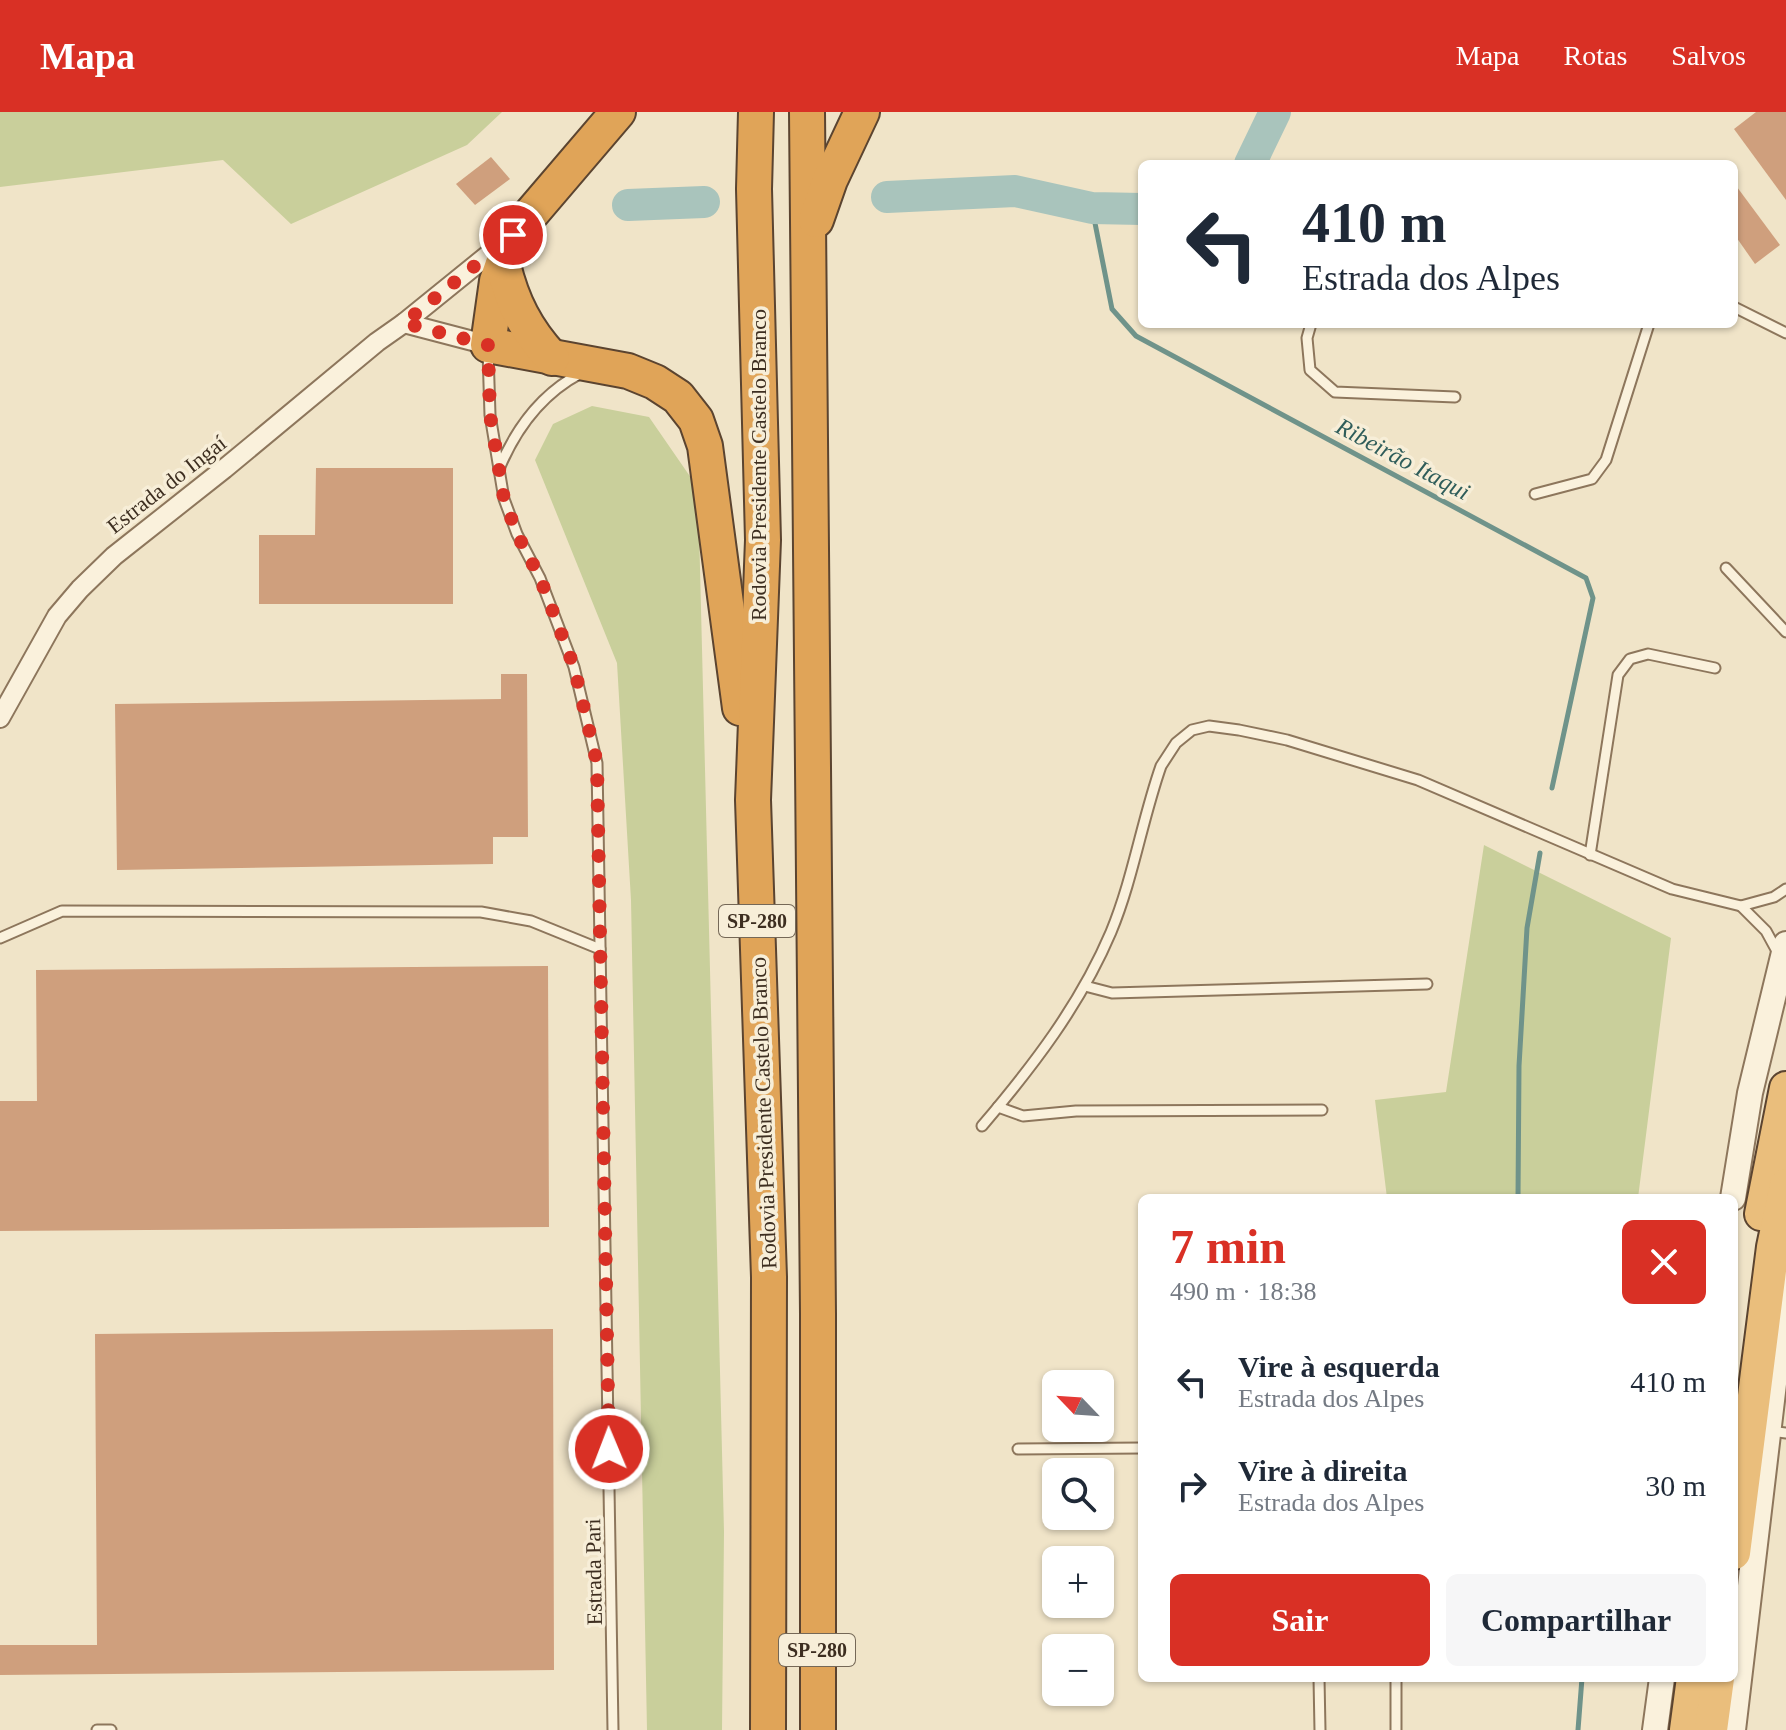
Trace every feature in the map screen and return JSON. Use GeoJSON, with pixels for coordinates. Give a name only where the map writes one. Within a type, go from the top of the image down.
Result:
{"type":"FeatureCollection","features":[{"type":"Feature","properties":{"kind":"highway"},"geometry":{"type":"LineString","coordinates":[[618,112],[508,248],[491,313],[488,345],[628,371],[655,382],[678,397],[696,420],[705,446],[753,800]]}},
{"type":"Feature","properties":{"kind":"highway","name":"Rodovia Presidente Castelo Branco"},"geometry":{"type":"LineString","coordinates":[[756,112],[754,189],[763,540],[753,800],[769,1277],[768,1730]]}},
{"type":"Feature","properties":{"kind":"highway","name":"SP-280"},"geometry":{"type":"LineString","coordinates":[[807,112],[818,1314],[818,1730]]}},
{"type":"Feature","properties":{"kind":"highway"},"geometry":{"type":"LineString","coordinates":[[807,247],[830,180],[862,112]]}},
{"type":"Feature","properties":{"kind":"highway"},"geometry":{"type":"LineString","coordinates":[[508,248],[509,291],[521,318],[552,358]]}},
{"type":"Feature","properties":{"kind":"highway"},"geometry":{"type":"LineString","coordinates":[[1738,1365],[1755,1250],[1786,1088]]}},
{"type":"Feature","properties":{"kind":"highway"},"geometry":{"type":"LineString","coordinates":[[1738,1522],[1773,1247],[1786,1185]]}},
{"type":"Feature","properties":{"kind":"highway"},"geometry":{"type":"LineString","coordinates":[[1686,1730],[1692,1682]]}},
{"type":"Feature","properties":{"kind":"highway"},"geometry":{"type":"LineString","coordinates":[[1711,1730],[1717,1682]]}},
{"type":"Feature","properties":{"kind":"street","name":"Estrada do Ingaí"},"geometry":{"type":"LineString","coordinates":[[0,718],[57,616],[114,556],[377,342],[508,248]]}},
{"type":"Feature","properties":{"kind":"street"},"geometry":{"type":"LineString","coordinates":[[404,323],[488,345]]}},
{"type":"Feature","properties":{"kind":"street"},"geometry":{"type":"LineString","coordinates":[[1734,1194],[1750,1093],[1784,951]]}},
{"type":"Feature","properties":{"kind":"street"},"geometry":{"type":"LineString","coordinates":[[1733,1730],[1778,1432],[1786,1282]]}},
{"type":"Feature","properties":{"kind":"street"},"geometry":{"type":"LineString","coordinates":[[1655,1730],[1661,1682]]}},
{"type":"Feature","properties":{"kind":"lane"},"geometry":{"type":"LineString","coordinates":[[1738,309],[1786,333]]}},
{"type":"Feature","properties":{"kind":"lane"},"geometry":{"type":"LineString","coordinates":[[1310,328],[1307,338],[1310,370],[1335,392],[1455,397]]}},
{"type":"Feature","properties":{"kind":"lane"},"geometry":{"type":"LineString","coordinates":[[1535,494],[1592,479],[1606,460],[1648,328]]}},
{"type":"Feature","properties":{"kind":"lane","name":"Estrada Pari"},"geometry":{"type":"LineString","coordinates":[[488,345],[490,415],[497,472],[504,499],[517,534],[540,578],[574,667],[597,763],[613,1730]]}},
{"type":"Feature","properties":{"kind":"lane"},"geometry":{"type":"LineString","coordinates":[[497,472],[509,444],[547,396],[596,365]]}},
{"type":"Feature","properties":{"kind":"lane"},"geometry":{"type":"LineString","coordinates":[[1726,568],[1786,632]]}},
{"type":"Feature","properties":{"kind":"lane"},"geometry":{"type":"LineString","coordinates":[[1590,855],[1618,675],[1630,659],[1648,654],[1715,668]]}},
{"type":"Feature","properties":{"kind":"lane"},"geometry":{"type":"LineString","coordinates":[[982,1126],[1058,1030],[1085,986],[1112,930],[1161,766],[1176,743],[1192,730],[1209,726],[1287,740],[1418,780],[1672,889],[1741,906],[1774,897],[1786,889]]}},
{"type":"Feature","properties":{"kind":"lane"},"geometry":{"type":"LineString","coordinates":[[1741,906],[1784,951]]}},
{"type":"Feature","properties":{"kind":"lane"},"geometry":{"type":"LineString","coordinates":[[0,938],[62,911],[481,912],[531,921],[600,949]]}},
{"type":"Feature","properties":{"kind":"lane"},"geometry":{"type":"LineString","coordinates":[[1085,986],[1112,993],[1427,984]]}},
{"type":"Feature","properties":{"kind":"lane"},"geometry":{"type":"LineString","coordinates":[[998,1107],[1023,1116],[1076,1111],[1322,1110]]}},
{"type":"Feature","properties":{"kind":"lane"},"geometry":{"type":"LineString","coordinates":[[1018,1449],[1138,1448]]}},
{"type":"Feature","properties":{"kind":"lane"},"geometry":{"type":"LineString","coordinates":[[1319,1682],[1320,1730]]}},
{"type":"Feature","properties":{"kind":"lane"},"geometry":{"type":"LineString","coordinates":[[1396,1682],[1396,1730]]}},
{"type":"Feature","properties":{"kind":"lane"},"geometry":{"type":"LineString","coordinates":[[97,1730],[111,1730]]}},
{"type":"Feature","properties":{"kind":"green space"},"geometry":{"type":"Polygon","coordinates":[[[0,112],[502,112],[467,145],[291,224],[223,160],[0,187],[0,112]]]}},
{"type":"Feature","properties":{"kind":"green space"},"geometry":{"type":"Polygon","coordinates":[[[592,406],[649,417],[698,488],[724,1532],[722,1730],[647,1730],[631,900],[617,663],[535,460],[553,424],[592,406]]]}},
{"type":"Feature","properties":{"kind":"green space"},"geometry":{"type":"Polygon","coordinates":[[[1484,845],[1671,938],[1639,1194],[1387,1194],[1375,1100],[1446,1092],[1484,845]]]}},
{"type":"Feature","properties":{"kind":"building"},"geometry":{"type":"Polygon","coordinates":[[[1756,112],[1786,112],[1786,200],[1734,129],[1756,112]]]}},
{"type":"Feature","properties":{"kind":"building"},"geometry":{"type":"Polygon","coordinates":[[[491,157],[510,179],[475,205],[456,184],[491,157]]]}},
{"type":"Feature","properties":{"kind":"building"},"geometry":{"type":"Polygon","coordinates":[[[1738,188],[1780,245],[1755,264],[1738,240],[1738,188]]]}},
{"type":"Feature","properties":{"kind":"building"},"geometry":{"type":"Polygon","coordinates":[[[316,468],[453,468],[453,604],[259,604],[259,535],[315,535],[316,468]]]}},
{"type":"Feature","properties":{"kind":"building"},"geometry":{"type":"Polygon","coordinates":[[[501,674],[527,674],[528,837],[493,837],[493,864],[117,870],[115,704],[501,699],[501,674]]]}},
{"type":"Feature","properties":{"kind":"building"},"geometry":{"type":"Polygon","coordinates":[[[548,966],[549,1227],[0,1231],[0,1101],[37,1101],[36,970],[548,966]]]}},
{"type":"Feature","properties":{"kind":"building"},"geometry":{"type":"Polygon","coordinates":[[[553,1329],[554,1670],[0,1675],[0,1645],[97,1645],[95,1334],[553,1329]]]}},
{"type":"Feature","properties":{"kind":"waterway"},"geometry":{"type":"LineString","coordinates":[[1252,160],[1275,112]]}},
{"type":"Feature","properties":{"kind":"waterway"},"geometry":{"type":"LineString","coordinates":[[887,197],[1015,191],[1092,208],[1138,209]]}},
{"type":"Feature","properties":{"kind":"waterway"},"geometry":{"type":"LineString","coordinates":[[628,205],[704,202]]}},
{"type":"Feature","properties":{"kind":"waterway","name":"Ribeirão Itaqui"},"geometry":{"type":"LineString","coordinates":[[1092,208],[1112,309],[1136,336],[1586,578],[1593,598],[1552,788]]}},
{"type":"Feature","properties":{"kind":"waterway","name":"Ribeirão Itaqui"},"geometry":{"type":"LineString","coordinates":[[1518,1194],[1519,1066],[1527,928],[1540,853]]}},
{"type":"Feature","properties":{"kind":"waterway","name":"Ribeirão Itaqui"},"geometry":{"type":"LineString","coordinates":[[1578,1730],[1582,1682]]}},
{"type":"Feature","properties":{"kind":"route"},"geometry":{"type":"LineString","coordinates":[[513,235],[404,323],[488,345],[490,415],[497,472],[504,499],[517,534],[540,578],[574,667],[597,763],[609,1449]]}}]}
